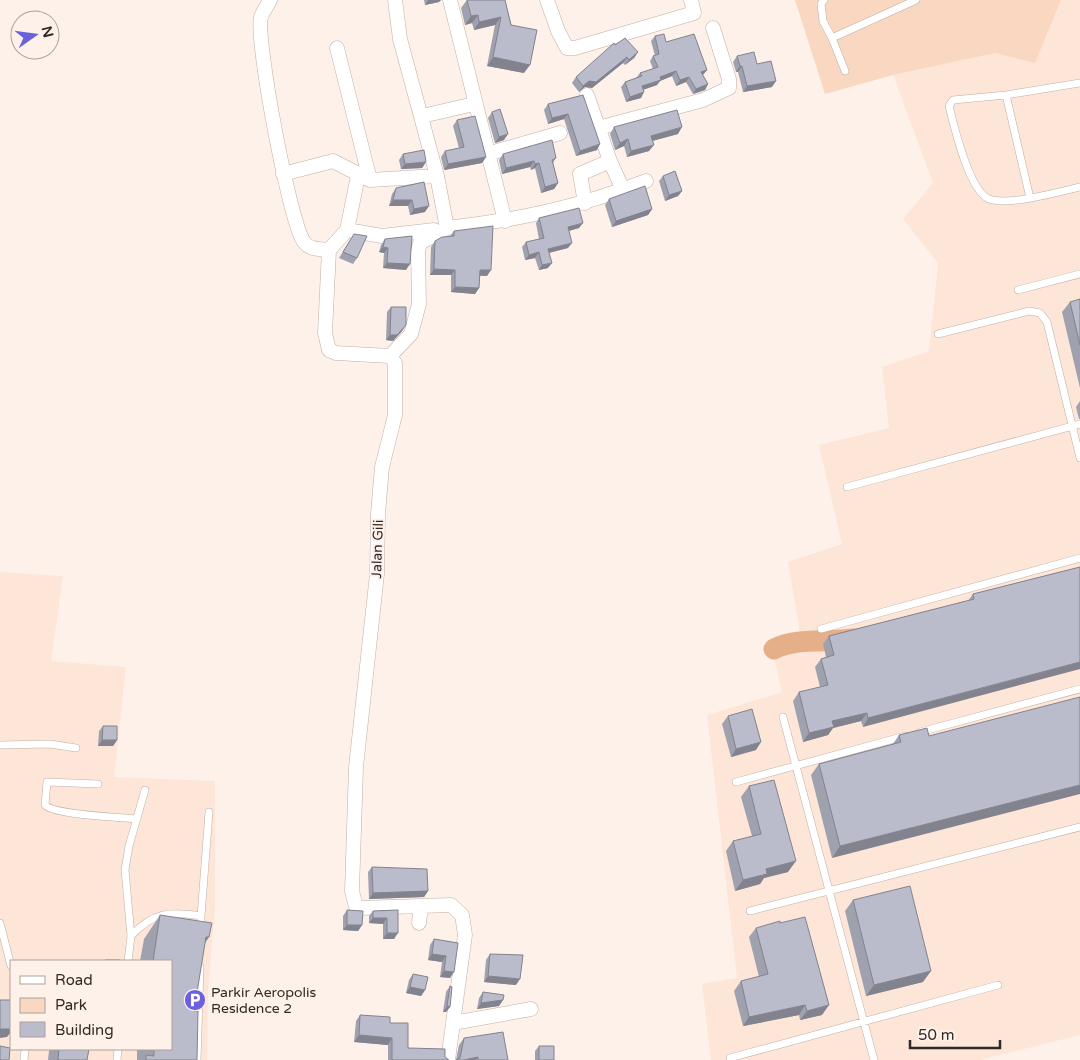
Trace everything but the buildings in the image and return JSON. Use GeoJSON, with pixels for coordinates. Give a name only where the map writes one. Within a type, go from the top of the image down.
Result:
{"type":"FeatureCollection","features":[{"type":"Feature","properties":{"kind":"street"},"geometry":{"type":"LineString","coordinates":[[270,0],[261,18],[262,52],[284,174],[294,214],[304,242],[310,248],[329,250]]}},
{"type":"Feature","properties":{"kind":"street"},"geometry":{"type":"LineString","coordinates":[[395,0],[400,39],[438,176],[447,228]]}},
{"type":"Feature","properties":{"kind":"street"},"geometry":{"type":"LineString","coordinates":[[450,0],[474,104],[505,222]]}},
{"type":"Feature","properties":{"kind":"street"},"geometry":{"type":"LineString","coordinates":[[549,1],[558,31],[567,48],[575,48],[694,13],[691,0]]}},
{"type":"Feature","properties":{"kind":"street"},"geometry":{"type":"LineString","coordinates":[[598,128],[703,100],[729,88],[729,79],[712,28]]}},
{"type":"Feature","properties":{"kind":"street"},"geometry":{"type":"LineString","coordinates":[[337,48],[364,178],[347,230],[329,250],[325,333],[330,350],[336,353],[390,356],[411,334],[419,304],[418,251],[420,243],[447,228]]}},
{"type":"Feature","properties":{"kind":"street"},"geometry":{"type":"LineString","coordinates":[[587,95],[610,162],[623,190]]}},
{"type":"Feature","properties":{"kind":"street"},"geometry":{"type":"LineString","coordinates":[[422,116],[474,104]]}},
{"type":"Feature","properties":{"kind":"street"},"geometry":{"type":"LineString","coordinates":[[487,154],[560,133]]}},
{"type":"Feature","properties":{"kind":"street"},"geometry":{"type":"LineString","coordinates":[[284,174],[333,161],[353,170],[364,178],[438,176]]}},
{"type":"Feature","properties":{"kind":"street"},"geometry":{"type":"LineString","coordinates":[[585,203],[580,174],[610,162]]}},
{"type":"Feature","properties":{"kind":"street"},"geometry":{"type":"LineString","coordinates":[[347,230],[382,236],[417,234],[447,228],[505,222],[585,203],[646,181]]}},
{"type":"Feature","properties":{"kind":"street","name":"Jalan Gili"},"geometry":{"type":"LineString","coordinates":[[390,356],[395,363],[395,415],[382,466],[378,513],[377,574],[356,767],[352,891],[356,907],[421,906]]}},
{"type":"Feature","properties":{"kind":"street"},"geometry":{"type":"LineString","coordinates":[[419,923],[421,906],[451,906],[462,915],[465,935],[448,1060]]}},
{"type":"Feature","properties":{"kind":"street"},"geometry":{"type":"LineString","coordinates":[[453,1023],[531,1009]]}},
{"type":"Feature","properties":{"kind":"lane"},"geometry":{"type":"LineString","coordinates":[[824,0],[821,4],[823,21],[845,71]]}},
{"type":"Feature","properties":{"kind":"lane"},"geometry":{"type":"LineString","coordinates":[[832,38],[916,0]]}},
{"type":"Feature","properties":{"kind":"lane"},"geometry":{"type":"LineString","coordinates":[[1080,84],[1006,95],[953,100],[949,106],[960,150],[979,191],[988,198],[998,201],[1030,198],[1080,187]]}},
{"type":"Feature","properties":{"kind":"lane"},"geometry":{"type":"LineString","coordinates":[[1006,95],[1030,198]]}},
{"type":"Feature","properties":{"kind":"lane"},"geometry":{"type":"LineString","coordinates":[[1018,290],[1080,274]]}},
{"type":"Feature","properties":{"kind":"lane"},"geometry":{"type":"LineString","coordinates":[[938,334],[1029,311],[1040,313],[1047,322],[1080,458]]}},
{"type":"Feature","properties":{"kind":"lane"},"geometry":{"type":"LineString","coordinates":[[847,487],[1080,424]]}},
{"type":"Feature","properties":{"kind":"lane"},"geometry":{"type":"LineString","coordinates":[[821,629],[1080,558]]}},
{"type":"Feature","properties":{"kind":"lane"},"geometry":{"type":"LineString","coordinates":[[736,782],[1080,689]]}},
{"type":"Feature","properties":{"kind":"lane"},"geometry":{"type":"LineString","coordinates":[[783,717],[874,1060]]}},
{"type":"Feature","properties":{"kind":"lane"},"geometry":{"type":"LineString","coordinates":[[0,745],[50,744],[76,748]]}},
{"type":"Feature","properties":{"kind":"lane"},"geometry":{"type":"LineString","coordinates":[[98,784],[47,782],[45,805],[48,809],[80,814],[136,818]]}},
{"type":"Feature","properties":{"kind":"lane"},"geometry":{"type":"LineString","coordinates":[[128,960],[131,936],[125,870],[136,818],[145,790]]}},
{"type":"Feature","properties":{"kind":"lane"},"geometry":{"type":"LineString","coordinates":[[200,936],[209,812]]}},
{"type":"Feature","properties":{"kind":"lane"},"geometry":{"type":"LineString","coordinates":[[750,911],[1080,826]]}},
{"type":"Feature","properties":{"kind":"lane"},"geometry":{"type":"LineString","coordinates":[[131,936],[145,921],[159,916],[182,913],[201,916]]}},
{"type":"Feature","properties":{"kind":"lane"},"geometry":{"type":"LineString","coordinates":[[0,923],[10,962]]}},
{"type":"Feature","properties":{"kind":"lane"},"geometry":{"type":"LineString","coordinates":[[198,1060],[200,955]]}},
{"type":"Feature","properties":{"kind":"lane"},"geometry":{"type":"LineString","coordinates":[[730,1058],[998,985]]}},
{"type":"Feature","properties":{"kind":"shaded area"},"geometry":{"type":"Polygon","coordinates":[[[1061,0],[1080,0],[1080,1035],[980,1060],[711,1060],[702,984],[737,978],[707,715],[782,692],[771,645],[801,639],[788,562],[842,544],[819,445],[889,428],[882,367],[929,351],[938,263],[903,219],[933,183],[893,75],[995,53],[1035,62],[1061,0]]]}},
{"type":"Feature","properties":{"kind":"shaded area"},"geometry":{"type":"Polygon","coordinates":[[[0,572],[63,576],[51,661],[126,667],[114,777],[215,781],[215,906],[208,993],[207,1060],[0,1060],[0,572]]]}},
{"type":"Feature","properties":{"kind":"green space"},"geometry":{"type":"Polygon","coordinates":[[[795,0],[1061,0],[1035,63],[995,53],[893,75],[825,94],[795,0]]]}},
{"type":"Feature","properties":{"kind":"waterway"},"geometry":{"type":"LineString","coordinates":[[774,649],[792,643],[854,639]]}},
{"type":"Feature","properties":{"kind":"place","name":"Parkir Aeropolis Residence 2"},"geometry":{"type":"Point","coordinates":[195,1000]}}]}
